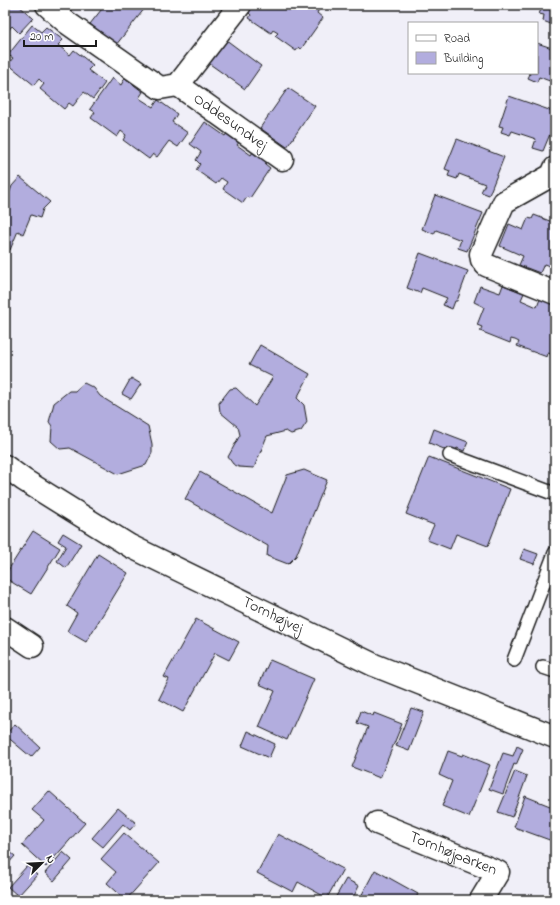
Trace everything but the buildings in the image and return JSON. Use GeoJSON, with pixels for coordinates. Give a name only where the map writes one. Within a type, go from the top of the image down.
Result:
{"type":"FeatureCollection","features":[{"type":"Feature","properties":{"kind":"street","name":"Oddesundvej"},"geometry":{"type":"LineString","coordinates":[[47,5],[66,22],[160,88],[178,85],[240,5]]}},
{"type":"Feature","properties":{"kind":"street","name":"Oddesundvej"},"geometry":{"type":"LineString","coordinates":[[178,85],[282,159]]}},
{"type":"Feature","properties":{"kind":"street"},"geometry":{"type":"LineString","coordinates":[[555,168],[552,176],[504,202],[481,254],[482,260],[486,265],[555,293]]}},
{"type":"Feature","properties":{"kind":"street","name":"Tornhøjvej"},"geometry":{"type":"LineString","coordinates":[[5,466],[24,480],[130,546],[374,665],[555,737]]}},
{"type":"Feature","properties":{"kind":"street"},"geometry":{"type":"LineString","coordinates":[[5,628],[32,646]]}},
{"type":"Feature","properties":{"kind":"street","name":"Tornhøjparken"},"geometry":{"type":"LineString","coordinates":[[377,823],[498,872],[481,900]]}},
{"type":"Feature","properties":{"kind":"lane"},"geometry":{"type":"LineString","coordinates":[[450,455],[555,494]]}},
{"type":"Feature","properties":{"kind":"lane"},"geometry":{"type":"LineString","coordinates":[[514,660],[555,553]]}}]}
